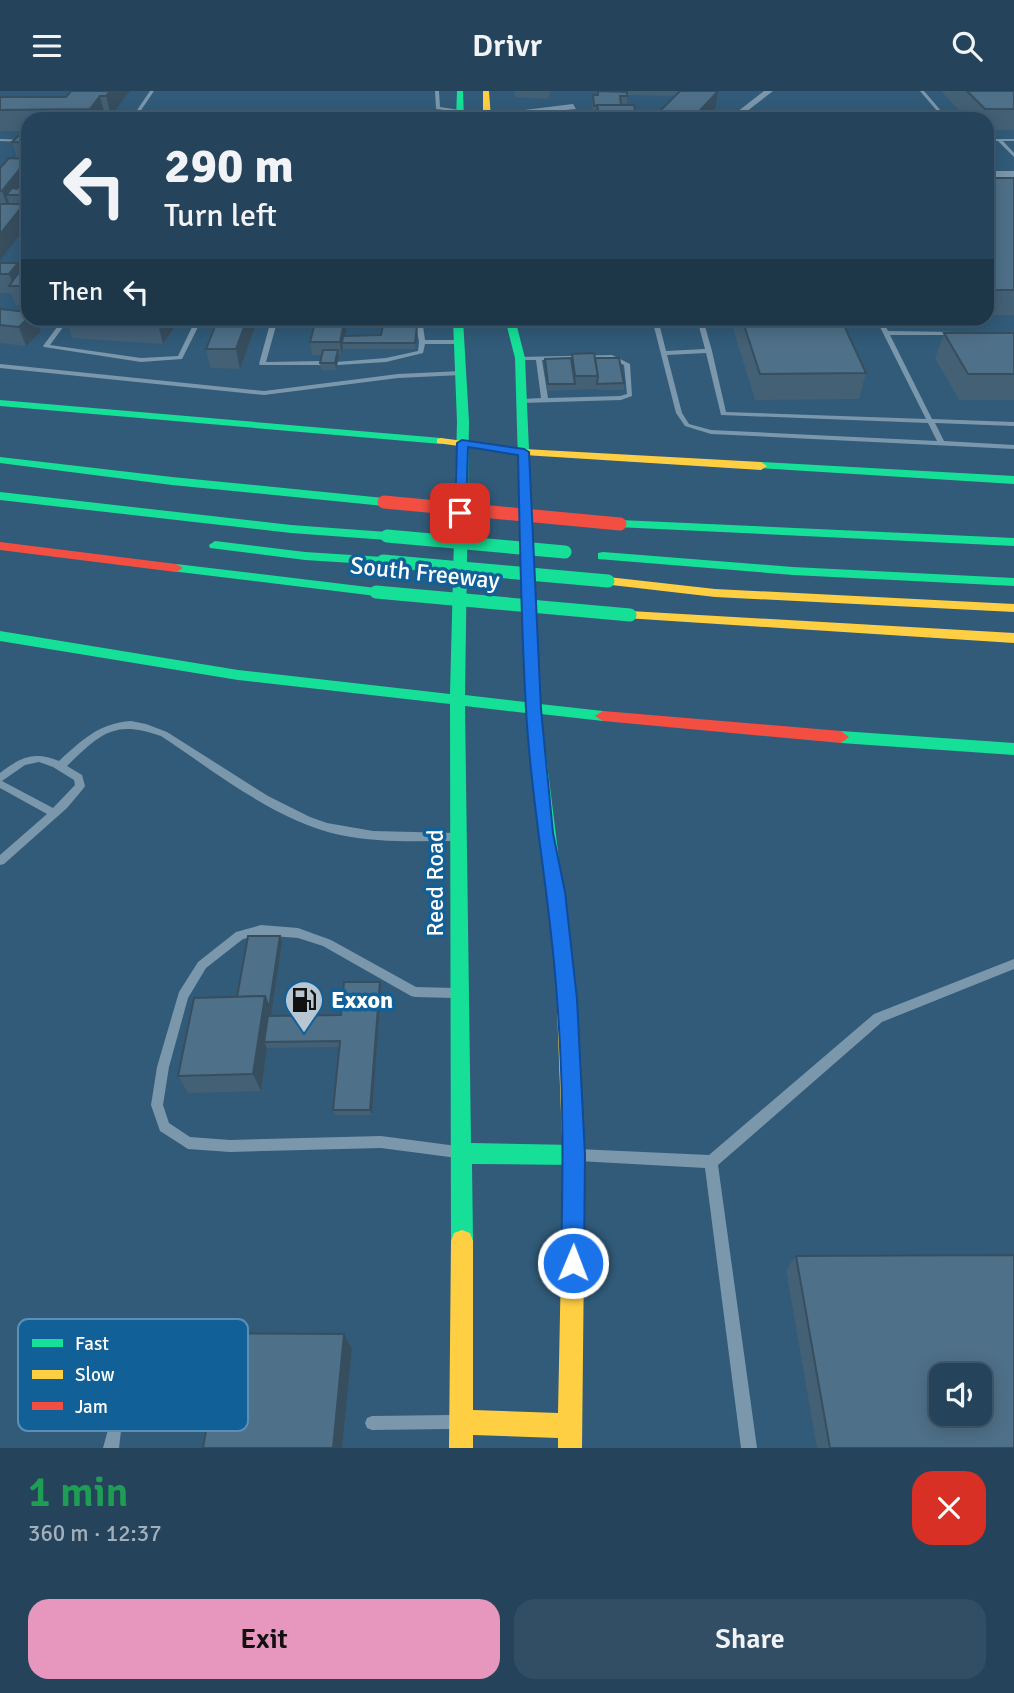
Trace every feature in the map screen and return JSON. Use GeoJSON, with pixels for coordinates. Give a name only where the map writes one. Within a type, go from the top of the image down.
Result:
{"type":"FeatureCollection","features":[{"type":"Feature","properties":{"kind":"main road"},"geometry":{"type":"LineString","coordinates":[[460,91],[460,112]]}},
{"type":"Feature","properties":{"kind":"main road"},"geometry":{"type":"LineString","coordinates":[[486,91],[487,112]]}},
{"type":"Feature","properties":{"kind":"main road","name":"Reed Road"},"geometry":{"type":"LineString","coordinates":[[458,326],[462,443],[457,700],[458,993],[463,1153],[461,1448]]}},
{"type":"Feature","properties":{"kind":"main road"},"geometry":{"type":"LineString","coordinates":[[512,326],[520,358],[533,709],[545,833],[556,892],[566,986],[574,1155],[569,1448]]}},
{"type":"Feature","properties":{"kind":"main road"},"geometry":{"type":"LineString","coordinates":[[0,404],[462,443],[524,452],[1014,480]]}},
{"type":"Feature","properties":{"kind":"main road"},"geometry":{"type":"LineString","coordinates":[[0,460],[172,481],[620,524],[1014,542]]}},
{"type":"Feature","properties":{"kind":"main road"},"geometry":{"type":"LineString","coordinates":[[0,496],[291,529],[589,555],[793,571],[1014,582]]}},
{"type":"Feature","properties":{"kind":"main road"},"geometry":{"type":"LineString","coordinates":[[194,542],[305,556],[608,581],[715,593],[1014,608]]}},
{"type":"Feature","properties":{"kind":"main road","name":"South Freeway"},"geometry":{"type":"LineString","coordinates":[[0,546],[376,592],[630,615],[1014,638]]}},
{"type":"Feature","properties":{"kind":"main road"},"geometry":{"type":"LineString","coordinates":[[0,636],[107,657],[307,685],[533,709],[958,747],[1014,749]]}},
{"type":"Feature","properties":{"kind":"main road"},"geometry":{"type":"LineString","coordinates":[[463,1153],[574,1155]]}},
{"type":"Feature","properties":{"kind":"main road"},"geometry":{"type":"LineString","coordinates":[[461,1422],[570,1426]]}},
{"type":"Feature","properties":{"kind":"street"},"geometry":{"type":"LineString","coordinates":[[573,112],[576,91]]}},
{"type":"Feature","properties":{"kind":"street"},"geometry":{"type":"LineString","coordinates":[[741,112],[769,91]]}},
{"type":"Feature","properties":{"kind":"street"},"geometry":{"type":"LineString","coordinates":[[994,174],[1014,174]]}},
{"type":"Feature","properties":{"kind":"lane"},"geometry":{"type":"LineString","coordinates":[[138,112],[152,91]]}},
{"type":"Feature","properties":{"kind":"lane"},"geometry":{"type":"LineString","coordinates":[[437,91],[438,108],[451,112]]}},
{"type":"Feature","properties":{"kind":"lane"},"geometry":{"type":"LineString","coordinates":[[922,91],[940,112]]}},
{"type":"Feature","properties":{"kind":"lane"},"geometry":{"type":"LineString","coordinates":[[994,140],[1014,140]]}},
{"type":"Feature","properties":{"kind":"lane"},"geometry":{"type":"LineString","coordinates":[[999,140],[1014,156]]}},
{"type":"Feature","properties":{"kind":"lane"},"geometry":{"type":"LineString","coordinates":[[0,141],[21,141]]}},
{"type":"Feature","properties":{"kind":"lane"},"geometry":{"type":"LineString","coordinates":[[61,326],[46,346],[156,361],[180,358],[196,326]]}},
{"type":"Feature","properties":{"kind":"lane"},"geometry":{"type":"LineString","coordinates":[[273,326],[262,364],[323,363]]}},
{"type":"Feature","properties":{"kind":"lane"},"geometry":{"type":"LineString","coordinates":[[338,363],[386,361],[421,352],[421,326]]}},
{"type":"Feature","properties":{"kind":"lane"},"geometry":{"type":"LineString","coordinates":[[658,326],[680,413],[687,425],[711,432],[1014,447]]}},
{"type":"Feature","properties":{"kind":"lane"},"geometry":{"type":"LineString","coordinates":[[702,326],[723,414],[1014,423]]}},
{"type":"Feature","properties":{"kind":"lane"},"geometry":{"type":"LineString","coordinates":[[882,326],[941,443]]}},
{"type":"Feature","properties":{"kind":"lane"},"geometry":{"type":"LineString","coordinates":[[886,333],[963,333]]}},
{"type":"Feature","properties":{"kind":"lane"},"geometry":{"type":"LineString","coordinates":[[422,342],[459,342]]}},
{"type":"Feature","properties":{"kind":"lane"},"geometry":{"type":"LineString","coordinates":[[664,353],[709,351]]}},
{"type":"Feature","properties":{"kind":"lane"},"geometry":{"type":"LineString","coordinates":[[520,358],[612,357],[627,363],[632,390],[630,395],[621,398],[522,401]]}},
{"type":"Feature","properties":{"kind":"lane"},"geometry":{"type":"LineString","coordinates":[[539,358],[545,400]]}},
{"type":"Feature","properties":{"kind":"lane"},"geometry":{"type":"LineString","coordinates":[[0,366],[264,393],[398,376],[461,373]]}},
{"type":"Feature","properties":{"kind":"lane"},"geometry":{"type":"LineString","coordinates":[[60,766],[99,730],[125,725],[146,726],[164,734],[276,804],[325,827],[374,835],[458,837]]}},
{"type":"Feature","properties":{"kind":"lane"},"geometry":{"type":"LineString","coordinates":[[0,778],[30,758],[42,757],[79,778],[80,786],[0,861]]}},
{"type":"Feature","properties":{"kind":"lane"},"geometry":{"type":"LineString","coordinates":[[0,784],[54,813]]}},
{"type":"Feature","properties":{"kind":"lane"},"geometry":{"type":"LineString","coordinates":[[458,993],[415,992],[327,943],[298,933],[261,930],[240,935],[202,965],[183,996],[163,1067],[157,1105],[164,1127],[188,1143],[230,1146],[381,1142],[463,1153]]}},
{"type":"Feature","properties":{"kind":"lane"},"geometry":{"type":"LineString","coordinates":[[574,1155],[711,1162],[878,1018],[1014,964]]}},
{"type":"Feature","properties":{"kind":"lane"},"geometry":{"type":"LineString","coordinates":[[711,1162],[749,1448]]}},
{"type":"Feature","properties":{"kind":"lane"},"geometry":{"type":"LineString","coordinates":[[372,1423],[461,1422]]}},
{"type":"Feature","properties":{"kind":"lane"},"geometry":{"type":"LineString","coordinates":[[111,1448],[114,1431]]}},
{"type":"Feature","properties":{"kind":"building"},"geometry":{"type":"Polygon","coordinates":[[[71,91],[110,91],[106,96],[100,96],[90,109],[0,110],[0,97],[66,97],[71,91]]]}},
{"type":"Feature","properties":{"kind":"building"},"geometry":{"type":"Polygon","coordinates":[[[598,91],[627,92],[627,96],[620,96],[621,105],[594,106],[593,95],[598,95],[598,91]]]}},
{"type":"Feature","properties":{"kind":"building"},"geometry":{"type":"Polygon","coordinates":[[[680,91],[718,91],[699,112],[659,112],[680,91]]]}},
{"type":"Feature","properties":{"kind":"building"},"geometry":{"type":"Polygon","coordinates":[[[967,91],[1014,91],[1014,109],[985,109],[967,91]]]}},
{"type":"Feature","properties":{"kind":"building"},"geometry":{"type":"Polygon","coordinates":[[[597,105],[634,105],[636,112],[598,112],[597,105]]]}},
{"type":"Feature","properties":{"kind":"building"},"geometry":{"type":"Polygon","coordinates":[[[18,136],[21,136],[21,143],[12,142],[18,136]]]}},
{"type":"Feature","properties":{"kind":"building"},"geometry":{"type":"Polygon","coordinates":[[[9,158],[21,159],[21,168],[2,191],[0,191],[0,168],[9,158]]]}},
{"type":"Feature","properties":{"kind":"building"},"geometry":{"type":"Polygon","coordinates":[[[994,178],[1014,178],[1014,290],[994,290],[994,178]]]}},
{"type":"Feature","properties":{"kind":"building"},"geometry":{"type":"Polygon","coordinates":[[[21,184],[21,195],[6,195],[12,188],[17,189],[21,184]]]}},
{"type":"Feature","properties":{"kind":"building"},"geometry":{"type":"Polygon","coordinates":[[[0,204],[21,204],[21,208],[0,234],[0,204]]]}},
{"type":"Feature","properties":{"kind":"building"},"geometry":{"type":"Polygon","coordinates":[[[0,263],[18,263],[9,274],[0,274],[0,263]]]}},
{"type":"Feature","properties":{"kind":"building"},"geometry":{"type":"Polygon","coordinates":[[[21,270],[21,286],[9,286],[21,270]]]}},
{"type":"Feature","properties":{"kind":"building"},"geometry":{"type":"Polygon","coordinates":[[[0,309],[21,311],[19,327],[0,325],[0,309]]]}},
{"type":"Feature","properties":{"kind":"building"},"geometry":{"type":"Polygon","coordinates":[[[215,326],[244,326],[236,349],[206,349],[215,326]]]}},
{"type":"Feature","properties":{"kind":"building"},"geometry":{"type":"Polygon","coordinates":[[[314,326],[343,326],[340,342],[310,342],[314,326]]]}},
{"type":"Feature","properties":{"kind":"building"},"geometry":{"type":"Polygon","coordinates":[[[383,326],[417,326],[415,343],[342,343],[343,336],[381,335],[383,326]]]}},
{"type":"Feature","properties":{"kind":"building"},"geometry":{"type":"Polygon","coordinates":[[[744,326],[844,326],[866,373],[760,374],[744,326]]]}},
{"type":"Feature","properties":{"kind":"building"},"geometry":{"type":"Polygon","coordinates":[[[944,333],[1014,333],[1014,374],[968,374],[944,333]]]}},
{"type":"Feature","properties":{"kind":"building"},"geometry":{"type":"Polygon","coordinates":[[[323,350],[338,350],[335,363],[320,363],[323,350]]]}},
{"type":"Feature","properties":{"kind":"building"},"geometry":{"type":"Polygon","coordinates":[[[594,353],[598,376],[575,376],[572,354],[594,353]]]}},
{"type":"Feature","properties":{"kind":"building"},"geometry":{"type":"Polygon","coordinates":[[[571,358],[575,384],[548,384],[545,359],[571,358]]]}},
{"type":"Feature","properties":{"kind":"building"},"geometry":{"type":"Polygon","coordinates":[[[595,358],[619,358],[624,383],[597,384],[595,358]]]}},
{"type":"Feature","properties":{"kind":"building"},"geometry":{"type":"Polygon","coordinates":[[[248,936],[280,936],[269,1008],[265,996],[237,997],[248,936]]]}},
{"type":"Feature","properties":{"kind":"building"},"geometry":{"type":"Polygon","coordinates":[[[344,982],[380,982],[370,1110],[333,1110],[340,1041],[264,1042],[268,1016],[341,1015],[344,982]]]}},
{"type":"Feature","properties":{"kind":"building"},"geometry":{"type":"Polygon","coordinates":[[[265,996],[253,1074],[178,1076],[194,998],[265,996]]]}},
{"type":"Feature","properties":{"kind":"building"},"geometry":{"type":"Polygon","coordinates":[[[1014,1255],[1014,1448],[830,1448],[796,1256],[1014,1255]]]}},
{"type":"Feature","properties":{"kind":"building"},"geometry":{"type":"Polygon","coordinates":[[[248,1333],[344,1334],[333,1448],[203,1448],[206,1431],[248,1431],[248,1333]]]}},
{"type":"Feature","properties":{"kind":"traffic: fast"},"geometry":{"type":"LineString","coordinates":[[460,91],[460,112]]}},
{"type":"Feature","properties":{"kind":"traffic: fast"},"geometry":{"type":"LineString","coordinates":[[458,326],[463,422],[457,668],[462,1241]]}},
{"type":"Feature","properties":{"kind":"traffic: fast"},"geometry":{"type":"LineString","coordinates":[[512,326],[520,358],[533,709],[565,981]]}},
{"type":"Feature","properties":{"kind":"traffic: fast"},"geometry":{"type":"LineString","coordinates":[[0,403],[441,441]]}},
{"type":"Feature","properties":{"kind":"traffic: fast"},"geometry":{"type":"LineString","coordinates":[[0,460],[172,481],[384,502]]}},
{"type":"Feature","properties":{"kind":"traffic: fast"},"geometry":{"type":"LineString","coordinates":[[761,466],[1014,480]]}},
{"type":"Feature","properties":{"kind":"traffic: fast"},"geometry":{"type":"LineString","coordinates":[[0,496],[291,529],[387,536]]}},
{"type":"Feature","properties":{"kind":"traffic: fast"},"geometry":{"type":"LineString","coordinates":[[620,524],[1014,542]]}},
{"type":"Feature","properties":{"kind":"traffic: fast"},"geometry":{"type":"LineString","coordinates":[[387,536],[565,552]]}},
{"type":"Feature","properties":{"kind":"traffic: fast"},"geometry":{"type":"LineString","coordinates":[[215,545],[305,556],[383,561]]}},
{"type":"Feature","properties":{"kind":"traffic: fast"},"geometry":{"type":"LineString","coordinates":[[603,556],[793,571],[1014,582]]}},
{"type":"Feature","properties":{"kind":"traffic: fast"},"geometry":{"type":"LineString","coordinates":[[383,561],[608,581]]}},
{"type":"Feature","properties":{"kind":"traffic: fast"},"geometry":{"type":"LineString","coordinates":[[176,568],[376,592]]}},
{"type":"Feature","properties":{"kind":"traffic: fast"},"geometry":{"type":"LineString","coordinates":[[376,592],[630,615]]}},
{"type":"Feature","properties":{"kind":"traffic: fast"},"geometry":{"type":"LineString","coordinates":[[0,636],[238,675],[603,716]]}},
{"type":"Feature","properties":{"kind":"traffic: fast"},"geometry":{"type":"LineString","coordinates":[[841,737],[1014,749]]}},
{"type":"Feature","properties":{"kind":"traffic: fast"},"geometry":{"type":"LineString","coordinates":[[463,1153],[574,1155]]}},
{"type":"Feature","properties":{"kind":"traffic: slow"},"geometry":{"type":"LineString","coordinates":[[486,91],[487,112]]}},
{"type":"Feature","properties":{"kind":"traffic: slow"},"geometry":{"type":"LineString","coordinates":[[441,441],[524,452],[761,466]]}},
{"type":"Feature","properties":{"kind":"traffic: slow"},"geometry":{"type":"LineString","coordinates":[[608,581],[715,593],[1014,608]]}},
{"type":"Feature","properties":{"kind":"traffic: slow"},"geometry":{"type":"LineString","coordinates":[[630,615],[1014,638]]}},
{"type":"Feature","properties":{"kind":"traffic: slow"},"geometry":{"type":"LineString","coordinates":[[565,981],[574,1166],[570,1448]]}},
{"type":"Feature","properties":{"kind":"traffic: slow"},"geometry":{"type":"LineString","coordinates":[[461,1448],[462,1241]]}},
{"type":"Feature","properties":{"kind":"traffic: slow"},"geometry":{"type":"LineString","coordinates":[[461,1422],[570,1426]]}},
{"type":"Feature","properties":{"kind":"traffic: jam"},"geometry":{"type":"LineString","coordinates":[[384,502],[620,524]]}},
{"type":"Feature","properties":{"kind":"traffic: jam"},"geometry":{"type":"LineString","coordinates":[[0,546],[176,568]]}},
{"type":"Feature","properties":{"kind":"traffic: jam"},"geometry":{"type":"LineString","coordinates":[[603,716],[841,737]]}},
{"type":"Feature","properties":{"kind":"place","name":"Exxon"},"geometry":{"type":"Point","coordinates":[304,1034]}},
{"type":"Feature","properties":{"kind":"route"},"geometry":{"type":"LineString","coordinates":[[460,513],[462,443],[524,452],[533,709],[545,833],[556,892],[567,999],[574,1155],[573,1263]]}}]}
